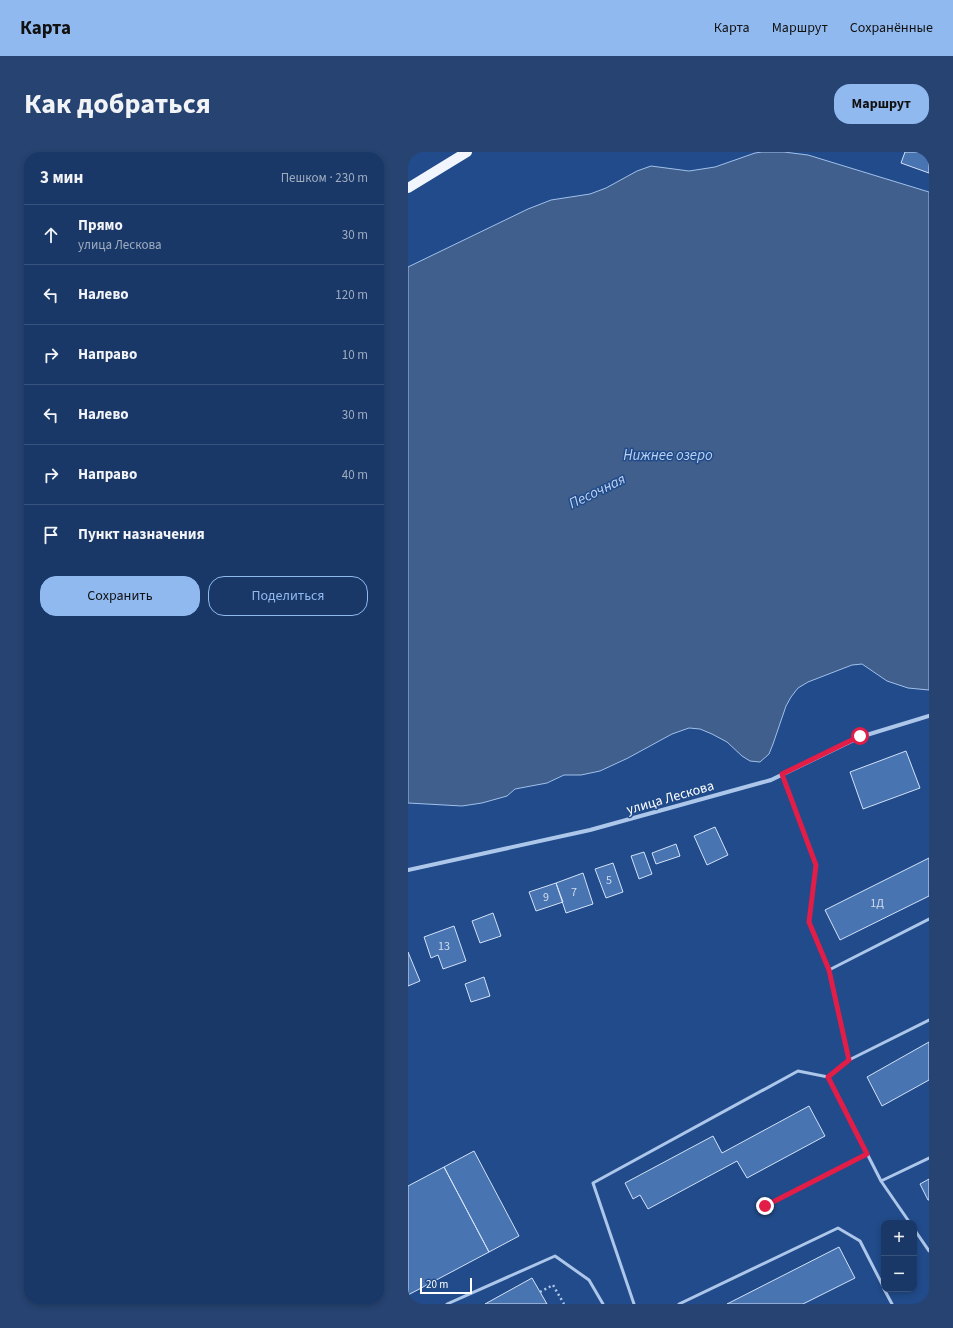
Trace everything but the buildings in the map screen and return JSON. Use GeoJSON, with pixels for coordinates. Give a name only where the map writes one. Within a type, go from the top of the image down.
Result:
{"type":"FeatureCollection","features":[{"type":"Feature","properties":{"kind":"main road"},"geometry":{"type":"LineString","coordinates":[[408,188],[467,152]]}},
{"type":"Feature","properties":{"kind":"street","name":"улица Лескова"},"geometry":{"type":"LineString","coordinates":[[408,870],[590,830],[771,780],[860,736],[929,716]]}},
{"type":"Feature","properties":{"kind":"lane"},"geometry":{"type":"LineString","coordinates":[[782,774],[816,865],[809,922],[829,970],[849,1060]]}},
{"type":"Feature","properties":{"kind":"lane"},"geometry":{"type":"LineString","coordinates":[[829,970],[929,919]]}},
{"type":"Feature","properties":{"kind":"lane"},"geometry":{"type":"LineString","coordinates":[[828,1077],[849,1060],[929,1020]]}},
{"type":"Feature","properties":{"kind":"lane"},"geometry":{"type":"LineString","coordinates":[[634,1304],[593,1183],[798,1071],[828,1077]]}},
{"type":"Feature","properties":{"kind":"lane"},"geometry":{"type":"LineString","coordinates":[[828,1077],[881,1181],[908,1220]]}},
{"type":"Feature","properties":{"kind":"lane"},"geometry":{"type":"LineString","coordinates":[[765,1206],[867,1154]]}},
{"type":"Feature","properties":{"kind":"lane"},"geometry":{"type":"LineString","coordinates":[[881,1181],[929,1158]]}},
{"type":"Feature","properties":{"kind":"lane"},"geometry":{"type":"LineString","coordinates":[[679,1304],[838,1228],[860,1241],[881,1283]]}},
{"type":"Feature","properties":{"kind":"lane"},"geometry":{"type":"LineString","coordinates":[[917,1233],[929,1251]]}},
{"type":"Feature","properties":{"kind":"lane"},"geometry":{"type":"LineString","coordinates":[[447,1304],[555,1256],[589,1280],[603,1304]]}},
{"type":"Feature","properties":{"kind":"lane"},"geometry":{"type":"LineString","coordinates":[[886,1292],[892,1304]]}},
{"type":"Feature","properties":{"kind":"path"},"geometry":{"type":"LineString","coordinates":[[540,1292],[553,1285],[564,1304]]}},
{"type":"Feature","properties":{"kind":"water","name":"Нижнее озеро"},"geometry":{"type":"Polygon","coordinates":[[[762,152],[784,152],[808,155],[929,192],[929,690],[908,688],[887,681],[862,664],[852,665],[808,682],[798,688],[786,706],[769,754],[760,762],[750,761],[742,756],[727,742],[712,734],[700,729],[689,728],[672,734],[628,758],[600,771],[581,775],[564,775],[547,783],[515,789],[507,796],[482,803],[462,806],[408,803],[408,267],[528,209],[551,200],[590,194],[606,188],[637,171],[651,166],[689,171],[715,167],[762,152]]]}},
{"type":"Feature","properties":{"kind":"route"},"geometry":{"type":"LineString","coordinates":[[765,1206],[867,1154],[828,1077],[849,1060],[829,970],[809,922],[816,865],[782,774],[860,736]]}},
{"type":"Feature","properties":{"kind":"water label","name":"Песочная"},"geometry":{"type":"Point","coordinates":[597,491]}}]}
